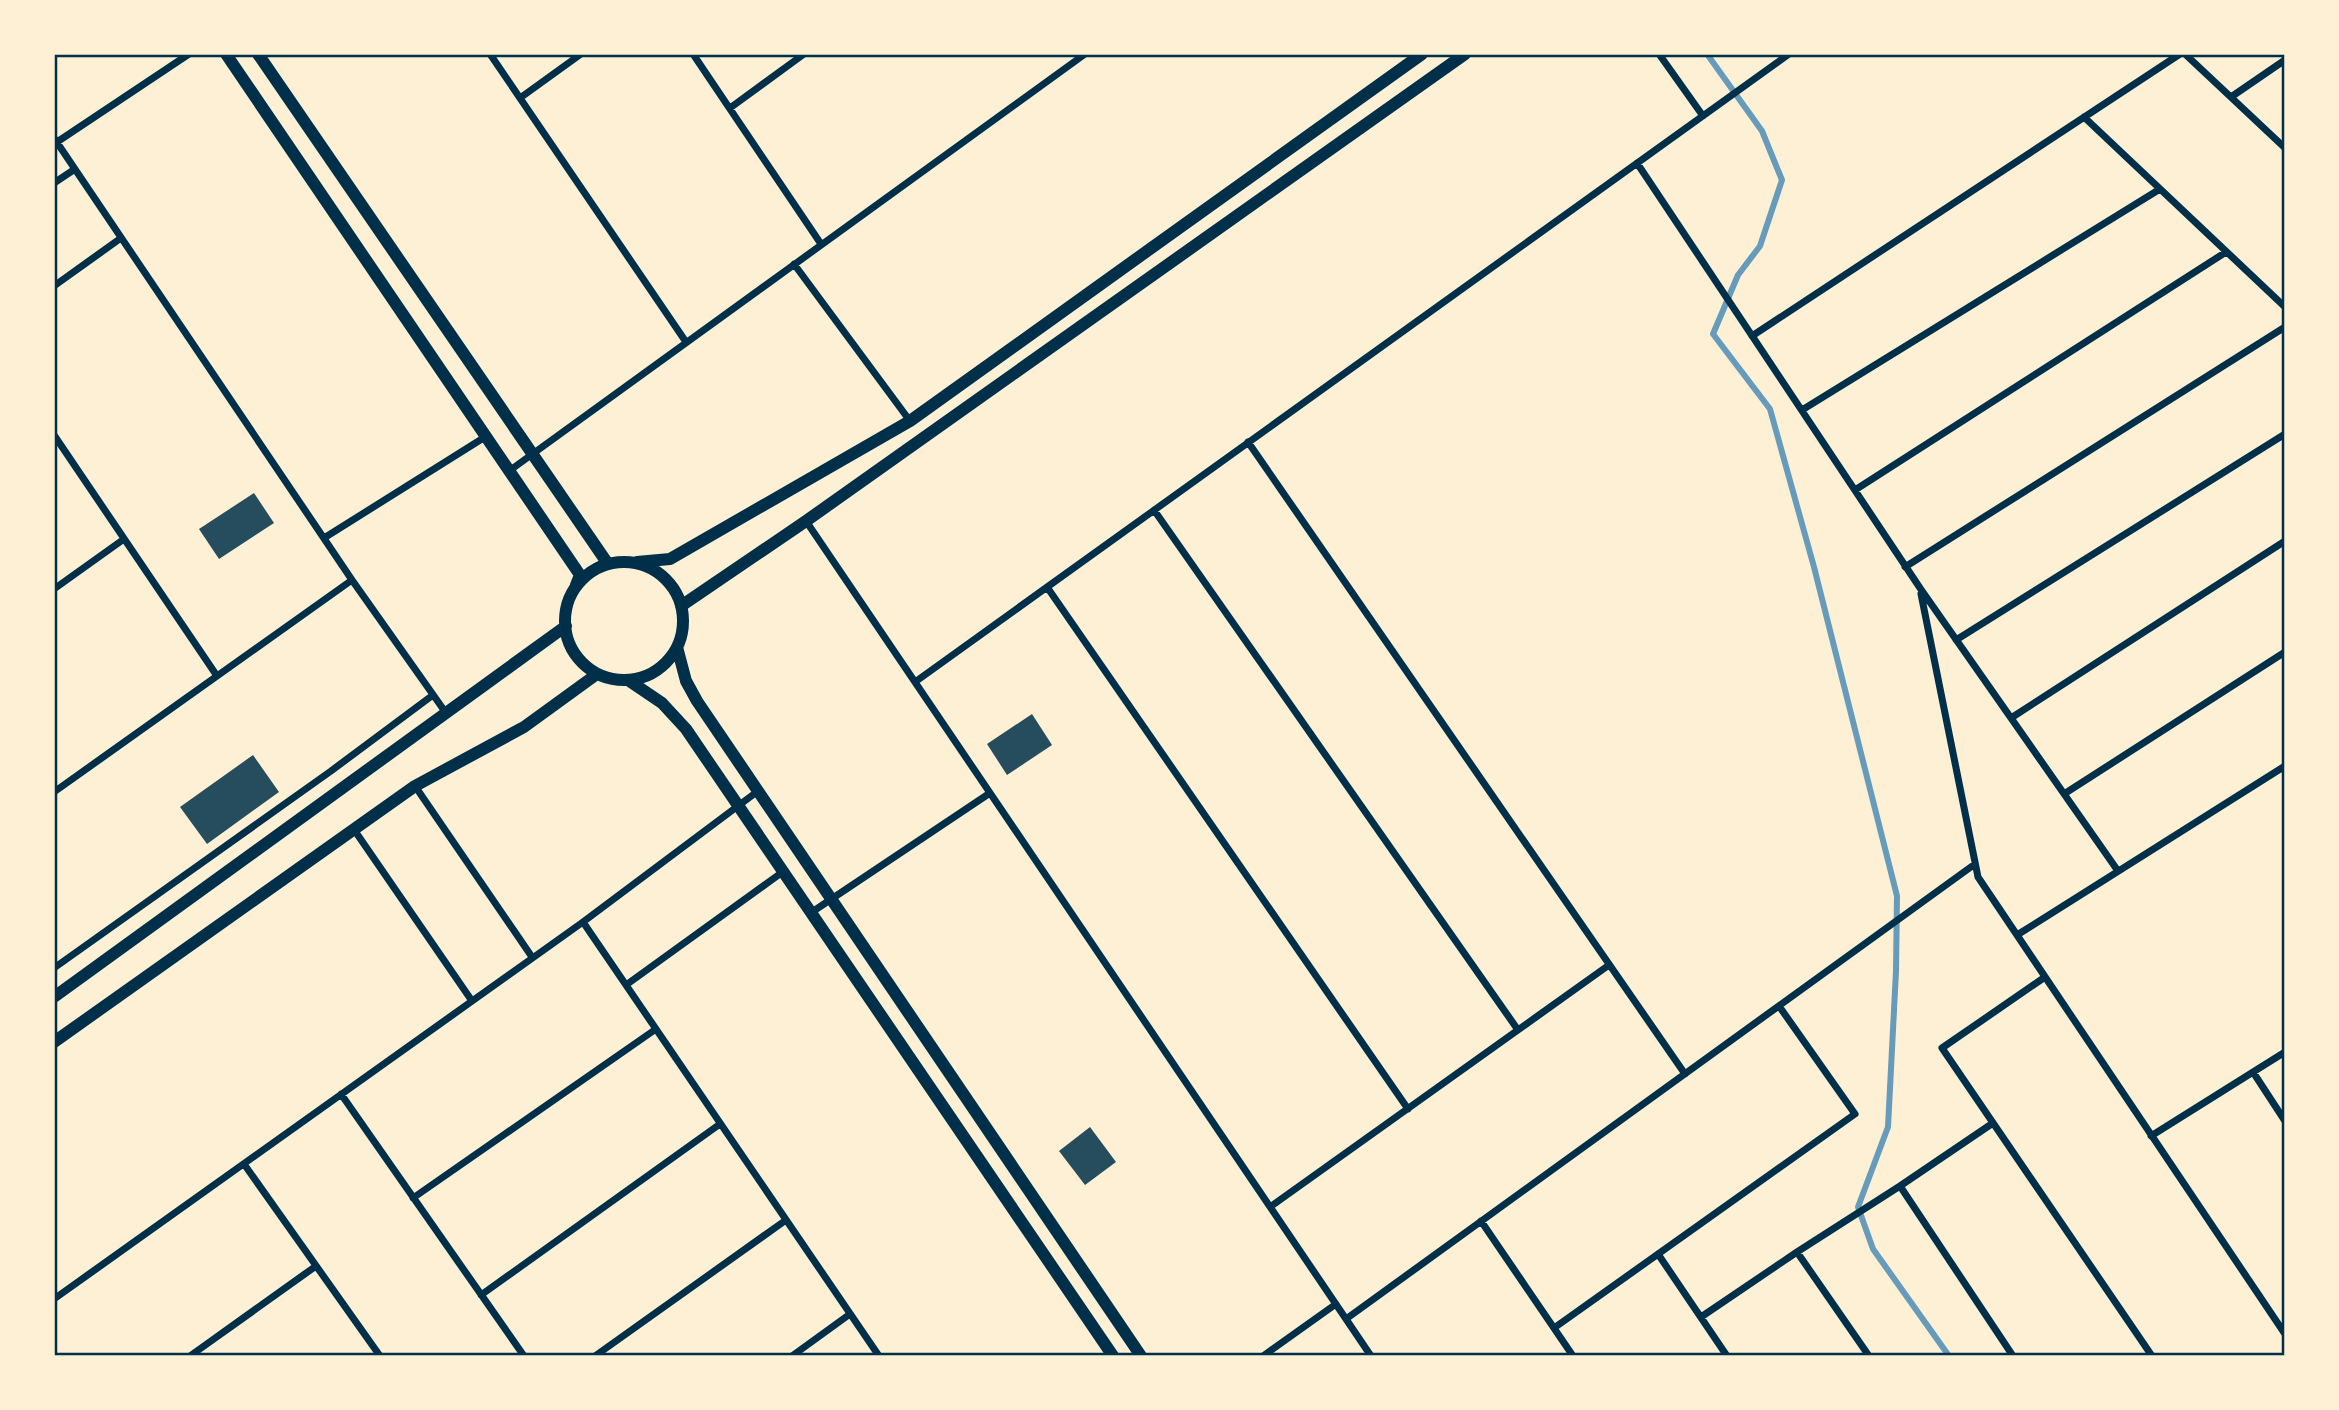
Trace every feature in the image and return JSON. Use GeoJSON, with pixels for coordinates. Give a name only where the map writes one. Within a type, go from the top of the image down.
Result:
{"type":"FeatureCollection","features":[{"type":"Feature","properties":{"kind":"street"},"geometry":{"type":"LineString","coordinates":[[189,54],[56,140],[352,580],[446,713]]}},
{"type":"Feature","properties":{"kind":"street"},"geometry":{"type":"LineString","coordinates":[[226,54],[580,575],[567,603],[566,636],[575,655],[597,674],[628,680],[648,675],[665,663],[677,647],[683,627],[681,606],[673,587],[656,570],[637,562]]}},
{"type":"Feature","properties":{"kind":"street"},"geometry":{"type":"LineString","coordinates":[[258,54],[608,564]]}},
{"type":"Feature","properties":{"kind":"street"},"geometry":{"type":"LineString","coordinates":[[490,54],[686,342]]}},
{"type":"Feature","properties":{"kind":"street"},"geometry":{"type":"LineString","coordinates":[[520,98],[581,54]]}},
{"type":"Feature","properties":{"kind":"street"},"geometry":{"type":"LineString","coordinates":[[693,54],[821,244]]}},
{"type":"Feature","properties":{"kind":"street"},"geometry":{"type":"LineString","coordinates":[[730,108],[804,54]]}},
{"type":"Feature","properties":{"kind":"street"},"geometry":{"type":"LineString","coordinates":[[509,471],[1085,54]]}},
{"type":"Feature","properties":{"kind":"street"},"geometry":{"type":"LineString","coordinates":[[576,585],[594,569],[613,562],[670,559],[910,421],[1422,54]]}},
{"type":"Feature","properties":{"kind":"street"},"geometry":{"type":"LineString","coordinates":[[681,606],[806,522],[1465,54]]}},
{"type":"Feature","properties":{"kind":"street"},"geometry":{"type":"LineString","coordinates":[[1659,54],[1703,116]]}},
{"type":"Feature","properties":{"kind":"street"},"geometry":{"type":"LineString","coordinates":[[915,682],[1789,54]]}},
{"type":"Feature","properties":{"kind":"street"},"geometry":{"type":"LineString","coordinates":[[1752,336],[2180,54]]}},
{"type":"Feature","properties":{"kind":"street"},"geometry":{"type":"LineString","coordinates":[[2185,54],[2285,148]]}},
{"type":"Feature","properties":{"kind":"street"},"geometry":{"type":"LineString","coordinates":[[2231,97],[2285,60]]}},
{"type":"Feature","properties":{"kind":"street"},"geometry":{"type":"LineString","coordinates":[[2084,117],[2285,307]]}},
{"type":"Feature","properties":{"kind":"street"},"geometry":{"type":"LineString","coordinates":[[1637,163],[1905,566],[2118,871]]}},
{"type":"Feature","properties":{"kind":"street"},"geometry":{"type":"LineString","coordinates":[[54,183],[75,169]]}},
{"type":"Feature","properties":{"kind":"street"},"geometry":{"type":"LineString","coordinates":[[1802,410],[2160,189]]}},
{"type":"Feature","properties":{"kind":"street"},"geometry":{"type":"LineString","coordinates":[[54,286],[121,238]]}},
{"type":"Feature","properties":{"kind":"street"},"geometry":{"type":"LineString","coordinates":[[1854,490],[2227,252]]}},
{"type":"Feature","properties":{"kind":"street"},"geometry":{"type":"LineString","coordinates":[[794,264],[910,421]]}},
{"type":"Feature","properties":{"kind":"street"},"geometry":{"type":"LineString","coordinates":[[1905,566],[2285,327]]}},
{"type":"Feature","properties":{"kind":"street"},"geometry":{"type":"LineString","coordinates":[[1956,640],[2285,434]]}},
{"type":"Feature","properties":{"kind":"street"},"geometry":{"type":"LineString","coordinates":[[54,435],[217,676]]}},
{"type":"Feature","properties":{"kind":"street"},"geometry":{"type":"LineString","coordinates":[[324,538],[485,437]]}},
{"type":"Feature","properties":{"kind":"street"},"geometry":{"type":"LineString","coordinates":[[1248,442],[1685,1074]]}},
{"type":"Feature","properties":{"kind":"street"},"geometry":{"type":"LineString","coordinates":[[1154,510],[1518,1030]]}},
{"type":"Feature","properties":{"kind":"street"},"geometry":{"type":"LineString","coordinates":[[806,522],[1371,1356]]}},
{"type":"Feature","properties":{"kind":"street"},"geometry":{"type":"LineString","coordinates":[[54,589],[124,539]]}},
{"type":"Feature","properties":{"kind":"street"},"geometry":{"type":"LineString","coordinates":[[2011,718],[2285,541]]}},
{"type":"Feature","properties":{"kind":"street"},"geometry":{"type":"LineString","coordinates":[[54,792],[352,580]]}},
{"type":"Feature","properties":{"kind":"street"},"geometry":{"type":"LineString","coordinates":[[1047,587],[1408,1109]]}},
{"type":"Feature","properties":{"kind":"street"},"geometry":{"type":"LineString","coordinates":[[1920,588],[1978,877],[2285,1334]]}},
{"type":"Feature","properties":{"kind":"street"},"geometry":{"type":"LineString","coordinates":[[54,997],[566,626]]}},
{"type":"Feature","properties":{"kind":"street"},"geometry":{"type":"LineString","coordinates":[[677,647],[686,681],[697,701],[1141,1356]]}},
{"type":"Feature","properties":{"kind":"street"},"geometry":{"type":"LineString","coordinates":[[2064,794],[2285,652]]}},
{"type":"Feature","properties":{"kind":"street"},"geometry":{"type":"LineString","coordinates":[[54,1042],[415,786],[524,727],[597,674]]}},
{"type":"Feature","properties":{"kind":"street"},"geometry":{"type":"LineString","coordinates":[[628,680],[671,712],[812,912],[1113,1356]]}},
{"type":"Feature","properties":{"kind":"street"},"geometry":{"type":"LineString","coordinates":[[54,968],[433,695]]}},
{"type":"Feature","properties":{"kind":"street"},"geometry":{"type":"LineString","coordinates":[[2017,935],[2285,766]]}},
{"type":"Feature","properties":{"kind":"street"},"geometry":{"type":"LineString","coordinates":[[415,786],[532,957]]}},
{"type":"Feature","properties":{"kind":"street"},"geometry":{"type":"LineString","coordinates":[[54,1299],[583,922],[758,791]]}},
{"type":"Feature","properties":{"kind":"street"},"geometry":{"type":"LineString","coordinates":[[812,912],[990,793]]}},
{"type":"Feature","properties":{"kind":"street"},"geometry":{"type":"LineString","coordinates":[[355,831],[472,1001]]}},
{"type":"Feature","properties":{"kind":"street"},"geometry":{"type":"LineString","coordinates":[[1346,1319],[1975,864]]}},
{"type":"Feature","properties":{"kind":"street"},"geometry":{"type":"LineString","coordinates":[[626,985],[784,872]]}},
{"type":"Feature","properties":{"kind":"street"},"geometry":{"type":"LineString","coordinates":[[583,922],[879,1356]]}},
{"type":"Feature","properties":{"kind":"street"},"geometry":{"type":"LineString","coordinates":[[1270,1206],[1609,965]]}},
{"type":"Feature","properties":{"kind":"street"},"geometry":{"type":"LineString","coordinates":[[2045,977],[1942,1048],[2152,1356]]}},
{"type":"Feature","properties":{"kind":"street"},"geometry":{"type":"LineString","coordinates":[[1554,1328],[1855,1114],[1779,1006]]}},
{"type":"Feature","properties":{"kind":"street"},"geometry":{"type":"LineString","coordinates":[[414,1198],[656,1030]]}},
{"type":"Feature","properties":{"kind":"street"},"geometry":{"type":"LineString","coordinates":[[2151,1136],[2285,1052]]}},
{"type":"Feature","properties":{"kind":"street"},"geometry":{"type":"LineString","coordinates":[[2253,1072],[2285,1121]]}},
{"type":"Feature","properties":{"kind":"street"},"geometry":{"type":"LineString","coordinates":[[341,1094],[524,1356]]}},
{"type":"Feature","properties":{"kind":"street"},"geometry":{"type":"LineString","coordinates":[[1701,1317],[1993,1123]]}},
{"type":"Feature","properties":{"kind":"street"},"geometry":{"type":"LineString","coordinates":[[481,1295],[720,1124]]}},
{"type":"Feature","properties":{"kind":"street"},"geometry":{"type":"LineString","coordinates":[[244,1164],[380,1356]]}},
{"type":"Feature","properties":{"kind":"street"},"geometry":{"type":"LineString","coordinates":[[1900,1186],[2013,1356]]}},
{"type":"Feature","properties":{"kind":"street"},"geometry":{"type":"LineString","coordinates":[[595,1356],[786,1220]]}},
{"type":"Feature","properties":{"kind":"street"},"geometry":{"type":"LineString","coordinates":[[1481,1221],[1573,1356]]}},
{"type":"Feature","properties":{"kind":"street"},"geometry":{"type":"LineString","coordinates":[[1797,1252],[1869,1356]]}},
{"type":"Feature","properties":{"kind":"street"},"geometry":{"type":"LineString","coordinates":[[1658,1254],[1727,1356]]}},
{"type":"Feature","properties":{"kind":"street"},"geometry":{"type":"LineString","coordinates":[[190,1356],[316,1266]]}},
{"type":"Feature","properties":{"kind":"street"},"geometry":{"type":"LineString","coordinates":[[1262,1356],[1336,1304]]}},
{"type":"Feature","properties":{"kind":"street"},"geometry":{"type":"LineString","coordinates":[[792,1356],[850,1314]]}},
{"type":"Feature","properties":{"kind":"building"},"geometry":{"type":"Polygon","coordinates":[[[254,493],[274,523],[219,559],[199,529],[254,493]]]}},
{"type":"Feature","properties":{"kind":"building"},"geometry":{"type":"Polygon","coordinates":[[[1032,714],[1052,745],[1007,775],[987,744],[1032,714]]]}},
{"type":"Feature","properties":{"kind":"building"},"geometry":{"type":"Polygon","coordinates":[[[253,755],[279,792],[207,844],[180,807],[253,755]]]}},
{"type":"Feature","properties":{"kind":"building"},"geometry":{"type":"Polygon","coordinates":[[[1090,1127],[1116,1162],[1085,1185],[1059,1151],[1090,1127]]]}},
{"type":"Feature","properties":{"kind":"waterway"},"geometry":{"type":"LineString","coordinates":[[1707,54],[1762,131],[1782,180],[1760,246],[1738,275],[1713,334],[1770,409],[1814,567],[1897,896],[1888,1127],[1858,1207],[1873,1249],[1949,1356]]}}]}
